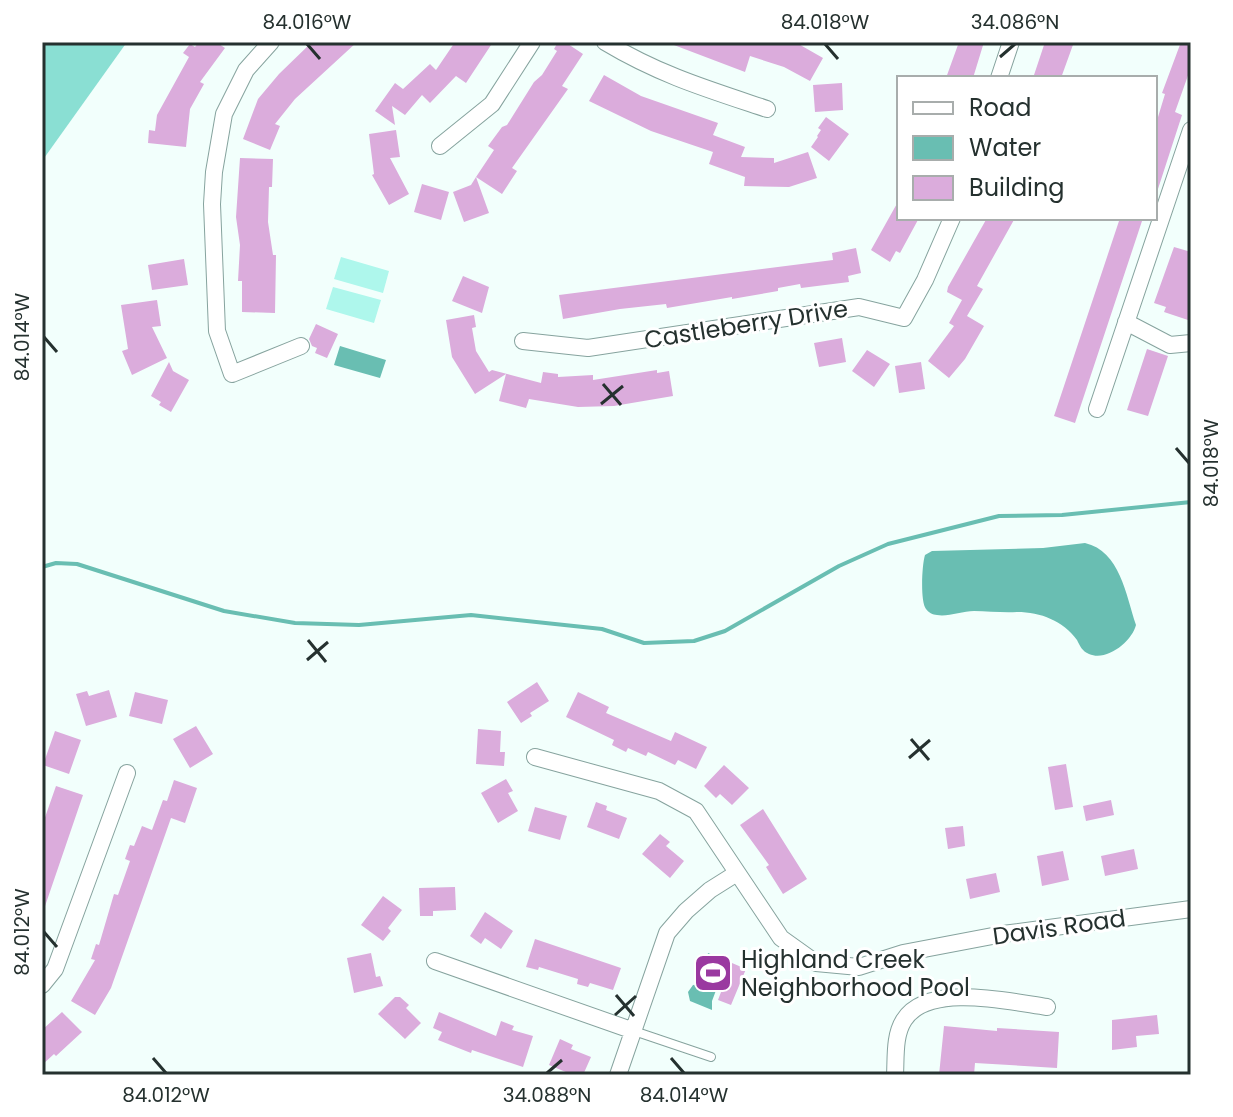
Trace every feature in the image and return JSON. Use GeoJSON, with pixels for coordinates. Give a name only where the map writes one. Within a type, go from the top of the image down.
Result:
{"type":"FeatureCollection","features":[{"type":"Feature","properties":{"kind":"street"},"geometry":{"type":"LineString","coordinates":[[271,42],[255,57],[237,84],[218,136],[212,204],[217,331],[232,374],[301,346]]}},
{"type":"Feature","properties":{"kind":"street"},"geometry":{"type":"LineString","coordinates":[[440,146],[492,104],[532,42]]}},
{"type":"Feature","properties":{"kind":"street"},"geometry":{"type":"LineString","coordinates":[[605,42],[645,66],[674,78],[767,109]]}},
{"type":"Feature","properties":{"kind":"street"},"geometry":{"type":"LineString","coordinates":[[1000,76],[1011,42]]}},
{"type":"Feature","properties":{"kind":"street"},"geometry":{"type":"LineString","coordinates":[[1097,409],[1191,130]]}},
{"type":"Feature","properties":{"kind":"street","name":"Castleberry Drive"},"geometry":{"type":"LineString","coordinates":[[523,341],[588,348],[859,307],[904,318],[925,280],[951,220]]}},
{"type":"Feature","properties":{"kind":"street"},"geometry":{"type":"LineString","coordinates":[[1126,322],[1170,345],[1191,343]]}},
{"type":"Feature","properties":{"kind":"street","name":"Davis Road"},"geometry":{"type":"LineString","coordinates":[[535,757],[659,791],[696,811],[781,938],[816,963],[859,967],[903,953],[1003,934],[1191,909]]}},
{"type":"Feature","properties":{"kind":"street"},"geometry":{"type":"LineString","coordinates":[[42,985],[55,969],[127,773]]}},
{"type":"Feature","properties":{"kind":"street"},"geometry":{"type":"LineString","coordinates":[[618,1075],[667,933],[710,890],[737,873]]}},
{"type":"Feature","properties":{"kind":"street"},"geometry":{"type":"LineString","coordinates":[[435,961],[634,1031]]}},
{"type":"Feature","properties":{"kind":"street"},"geometry":{"type":"LineString","coordinates":[[895,1075],[897,1040],[904,1019],[921,1006],[942,999],[964,997],[1047,1007]]}},
{"type":"Feature","properties":{"kind":"lane"},"geometry":{"type":"LineString","coordinates":[[634,1031],[711,1057]]}},
{"type":"Feature","properties":{"kind":"shaded area"},"geometry":{"type":"Polygon","coordinates":[[[42,42],[127,42],[42,161],[42,42]]]}},
{"type":"Feature","properties":{"kind":"shaded area"},"geometry":{"type":"Polygon","coordinates":[[[341,257],[389,271],[383,293],[334,279],[341,257]]]}},
{"type":"Feature","properties":{"kind":"shaded area"},"geometry":{"type":"Polygon","coordinates":[[[333,287],[381,300],[374,323],[326,309],[333,287]]]}},
{"type":"Feature","properties":{"kind":"water"},"geometry":{"type":"Polygon","coordinates":[[[340,346],[386,360],[380,378],[334,365],[340,346]]]}},
{"type":"Feature","properties":{"kind":"water"},"geometry":{"type":"Polygon","coordinates":[[[1085,543],[1097,548],[1114,565],[1125,588],[1136,625],[1130,637],[1111,653],[1096,656],[1087,653],[1065,628],[1035,614],[974,611],[935,615],[924,605],[924,560],[925,555],[932,551],[1043,548],[1085,543]]]}},
{"type":"Feature","properties":{"kind":"water","name":"Highland Creek Neighborhood Pool"},"geometry":{"type":"Polygon","coordinates":[[[708,953],[727,961],[712,1001],[712,1010],[690,1001],[688,992],[693,985],[701,984],[708,953]]]}},
{"type":"Feature","properties":{"kind":"building"},"geometry":{"type":"Polygon","coordinates":[[[199,42],[216,42],[225,48],[200,82],[204,84],[190,109],[186,147],[148,143],[149,130],[155,131],[157,115],[189,57],[183,53],[190,44],[195,47],[199,42]]]}},
{"type":"Feature","properties":{"kind":"building"},"geometry":{"type":"Polygon","coordinates":[[[312,42],[357,42],[295,99],[275,124],[280,126],[270,150],[243,139],[258,99],[312,42]]]}},
{"type":"Feature","properties":{"kind":"building"},"geometry":{"type":"Polygon","coordinates":[[[455,42],[493,42],[466,83],[456,76],[430,103],[422,95],[405,115],[392,106],[395,125],[375,111],[395,83],[403,89],[430,64],[436,70],[455,42]]]}},
{"type":"Feature","properties":{"kind":"building"},"geometry":{"type":"Polygon","coordinates":[[[558,42],[565,42],[583,54],[562,86],[568,89],[512,168],[517,171],[502,194],[476,177],[494,150],[488,146],[507,125],[534,82],[542,75],[557,51],[554,49],[558,42]]]}},
{"type":"Feature","properties":{"kind":"building"},"geometry":{"type":"Polygon","coordinates":[[[666,42],[795,42],[823,58],[810,81],[784,67],[750,56],[745,72],[666,42]]]}},
{"type":"Feature","properties":{"kind":"building"},"geometry":{"type":"Polygon","coordinates":[[[959,42],[984,42],[974,76],[947,76],[959,42]]]}},
{"type":"Feature","properties":{"kind":"building"},"geometry":{"type":"Polygon","coordinates":[[[1045,42],[1074,42],[1062,76],[1034,76],[1045,42]]]}},
{"type":"Feature","properties":{"kind":"building"},"geometry":{"type":"Polygon","coordinates":[[[1181,42],[1191,42],[1191,67],[1175,112],[1182,115],[1157,192],[1157,120],[1165,94],[1162,93],[1181,42]]]}},
{"type":"Feature","properties":{"kind":"building"},"geometry":{"type":"Polygon","coordinates":[[[604,75],[641,96],[718,123],[713,135],[745,147],[741,157],[774,158],[774,163],[808,152],[817,178],[789,187],[744,186],[745,177],[709,164],[713,152],[651,131],[589,101],[604,75]]]}},
{"type":"Feature","properties":{"kind":"building"},"geometry":{"type":"Polygon","coordinates":[[[842,83],[843,110],[815,112],[813,85],[842,83]]]}},
{"type":"Feature","properties":{"kind":"building"},"geometry":{"type":"Polygon","coordinates":[[[826,117],[849,134],[829,161],[811,147],[826,117]]]}},
{"type":"Feature","properties":{"kind":"building"},"geometry":{"type":"Polygon","coordinates":[[[396,130],[400,157],[390,158],[409,194],[389,205],[372,175],[369,134],[396,130]]]}},
{"type":"Feature","properties":{"kind":"building"},"geometry":{"type":"Polygon","coordinates":[[[240,158],[273,159],[268,222],[273,255],[276,255],[275,313],[242,312],[236,217],[240,158]]]}},
{"type":"Feature","properties":{"kind":"building"},"geometry":{"type":"Polygon","coordinates":[[[476,177],[489,213],[464,222],[453,192],[471,185],[476,177]]]}},
{"type":"Feature","properties":{"kind":"building"},"geometry":{"type":"Polygon","coordinates":[[[422,184],[449,192],[441,220],[414,212],[422,184]]]}},
{"type":"Feature","properties":{"kind":"building"},"geometry":{"type":"Polygon","coordinates":[[[897,204],[897,220],[918,220],[900,253],[896,251],[890,262],[871,250],[897,204]]]}},
{"type":"Feature","properties":{"kind":"building"},"geometry":{"type":"Polygon","coordinates":[[[986,220],[1014,220],[977,286],[983,289],[967,316],[984,326],[965,359],[949,378],[928,361],[954,326],[949,323],[962,300],[947,292],[986,220]]]}},
{"type":"Feature","properties":{"kind":"building"},"geometry":{"type":"Polygon","coordinates":[[[1119,220],[1142,220],[1075,423],[1054,416],[1119,220]]]}},
{"type":"Feature","properties":{"kind":"building"},"geometry":{"type":"Polygon","coordinates":[[[1174,247],[1191,252],[1191,312],[1188,320],[1164,312],[1166,307],[1154,303],[1174,247]]]}},
{"type":"Feature","properties":{"kind":"building"},"geometry":{"type":"Polygon","coordinates":[[[856,248],[861,273],[848,276],[849,282],[801,288],[800,284],[732,299],[667,308],[666,304],[620,309],[563,319],[559,295],[833,260],[832,253],[856,248]]]}},
{"type":"Feature","properties":{"kind":"building"},"geometry":{"type":"Polygon","coordinates":[[[184,259],[188,285],[152,290],[148,265],[184,259]]]}},
{"type":"Feature","properties":{"kind":"building"},"geometry":{"type":"Polygon","coordinates":[[[463,276],[489,287],[482,313],[452,301],[463,276]]]}},
{"type":"Feature","properties":{"kind":"building"},"geometry":{"type":"Polygon","coordinates":[[[157,300],[161,326],[152,327],[167,358],[132,375],[122,351],[128,349],[121,305],[157,300]]]}},
{"type":"Feature","properties":{"kind":"building"},"geometry":{"type":"Polygon","coordinates":[[[474,315],[476,327],[472,328],[476,351],[489,372],[492,370],[541,383],[543,372],[558,374],[558,377],[593,375],[593,380],[657,370],[657,373],[669,371],[673,396],[614,406],[578,407],[529,399],[526,408],[499,401],[506,374],[475,394],[452,357],[446,320],[474,315]]]}},
{"type":"Feature","properties":{"kind":"building"},"geometry":{"type":"Polygon","coordinates":[[[316,324],[338,334],[327,358],[315,353],[317,348],[312,346],[309,339],[316,324]]]}},
{"type":"Feature","properties":{"kind":"building"},"geometry":{"type":"Polygon","coordinates":[[[842,338],[846,362],[819,367],[814,343],[842,338]]]}},
{"type":"Feature","properties":{"kind":"building"},"geometry":{"type":"Polygon","coordinates":[[[1147,349],[1168,356],[1148,416],[1127,410],[1147,349]]]}},
{"type":"Feature","properties":{"kind":"building"},"geometry":{"type":"Polygon","coordinates":[[[867,350],[890,364],[874,387],[852,371],[867,350]]]}},
{"type":"Feature","properties":{"kind":"building"},"geometry":{"type":"Polygon","coordinates":[[[169,362],[173,371],[189,380],[171,412],[151,396],[169,362]]]}},
{"type":"Feature","properties":{"kind":"building"},"geometry":{"type":"Polygon","coordinates":[[[921,362],[925,389],[899,393],[895,366],[921,362]]]}},
{"type":"Feature","properties":{"kind":"building"},"geometry":{"type":"Polygon","coordinates":[[[537,682],[549,701],[521,723],[507,702],[537,682]]]}},
{"type":"Feature","properties":{"kind":"building"},"geometry":{"type":"Polygon","coordinates":[[[109,690],[117,717],[86,726],[76,694],[87,691],[89,696],[109,690]]]}},
{"type":"Feature","properties":{"kind":"building"},"geometry":{"type":"Polygon","coordinates":[[[135,692],[168,700],[162,724],[129,716],[135,692]]]}},
{"type":"Feature","properties":{"kind":"building"},"geometry":{"type":"Polygon","coordinates":[[[578,692],[609,707],[606,713],[671,741],[675,732],[707,747],[696,769],[678,760],[675,765],[648,752],[646,756],[628,748],[626,752],[612,745],[614,740],[566,717],[578,692]]]}},
{"type":"Feature","properties":{"kind":"building"},"geometry":{"type":"Polygon","coordinates":[[[196,726],[213,754],[190,768],[173,739],[196,726]]]}},
{"type":"Feature","properties":{"kind":"building"},"geometry":{"type":"Polygon","coordinates":[[[478,729],[501,731],[500,752],[505,752],[504,766],[476,764],[478,729]]]}},
{"type":"Feature","properties":{"kind":"building"},"geometry":{"type":"Polygon","coordinates":[[[55,731],[81,740],[69,774],[43,765],[55,731]]]}},
{"type":"Feature","properties":{"kind":"building"},"geometry":{"type":"Polygon","coordinates":[[[1066,764],[1073,807],[1055,810],[1048,767],[1066,764]]]}},
{"type":"Feature","properties":{"kind":"building"},"geometry":{"type":"Polygon","coordinates":[[[724,765],[749,788],[732,805],[720,794],[716,798],[704,786],[724,765]]]}},
{"type":"Feature","properties":{"kind":"building"},"geometry":{"type":"Polygon","coordinates":[[[506,779],[513,791],[508,793],[518,811],[498,823],[481,793],[506,779]]]}},
{"type":"Feature","properties":{"kind":"building"},"geometry":{"type":"Polygon","coordinates":[[[174,780],[197,788],[185,823],[171,818],[111,988],[95,1015],[71,1001],[95,960],[91,959],[96,944],[99,945],[114,894],[118,895],[130,861],[125,859],[130,845],[134,846],[142,826],[152,830],[174,780]]]}},
{"type":"Feature","properties":{"kind":"building"},"geometry":{"type":"Polygon","coordinates":[[[56,786],[83,795],[43,912],[42,826],[56,786]]]}},
{"type":"Feature","properties":{"kind":"building"},"geometry":{"type":"Polygon","coordinates":[[[1111,800],[1114,815],[1086,821],[1083,806],[1111,800]]]}},
{"type":"Feature","properties":{"kind":"building"},"geometry":{"type":"Polygon","coordinates":[[[596,802],[607,806],[606,810],[627,818],[619,839],[587,827],[596,802]]]}},
{"type":"Feature","properties":{"kind":"building"},"geometry":{"type":"Polygon","coordinates":[[[535,807],[567,816],[560,840],[528,831],[535,807]]]}},
{"type":"Feature","properties":{"kind":"building"},"geometry":{"type":"Polygon","coordinates":[[[763,809],[807,879],[783,894],[766,867],[769,865],[740,825],[763,809]]]}},
{"type":"Feature","properties":{"kind":"building"},"geometry":{"type":"Polygon","coordinates":[[[963,826],[965,846],[948,849],[945,828],[963,826]]]}},
{"type":"Feature","properties":{"kind":"building"},"geometry":{"type":"Polygon","coordinates":[[[660,834],[670,842],[666,846],[684,861],[670,878],[642,854],[660,834]]]}},
{"type":"Feature","properties":{"kind":"building"},"geometry":{"type":"Polygon","coordinates":[[[1134,849],[1138,869],[1105,876],[1101,856],[1134,849]]]}},
{"type":"Feature","properties":{"kind":"building"},"geometry":{"type":"Polygon","coordinates":[[[1063,851],[1069,880],[1042,886],[1037,856],[1063,851]]]}},
{"type":"Feature","properties":{"kind":"building"},"geometry":{"type":"Polygon","coordinates":[[[996,873],[1000,892],[970,899],[966,879],[996,873]]]}},
{"type":"Feature","properties":{"kind":"building"},"geometry":{"type":"Polygon","coordinates":[[[455,887],[456,910],[433,911],[433,916],[420,916],[419,888],[455,887]]]}},
{"type":"Feature","properties":{"kind":"building"},"geometry":{"type":"Polygon","coordinates":[[[383,896],[402,910],[388,928],[391,931],[383,941],[361,925],[383,896]]]}},
{"type":"Feature","properties":{"kind":"building"},"geometry":{"type":"Polygon","coordinates":[[[485,912],[513,931],[501,949],[485,938],[481,944],[470,936],[485,912]]]}},
{"type":"Feature","properties":{"kind":"building"},"geometry":{"type":"Polygon","coordinates":[[[535,939],[621,968],[613,990],[590,983],[588,987],[577,984],[578,979],[539,967],[538,970],[526,967],[535,939]]]}},
{"type":"Feature","properties":{"kind":"building"},"geometry":{"type":"Polygon","coordinates":[[[371,953],[376,977],[380,976],[383,986],[354,993],[347,958],[371,953]]]}},
{"type":"Feature","properties":{"kind":"building"},"geometry":{"type":"Polygon","coordinates":[[[732,963],[746,969],[731,1005],[718,1000],[732,963]]]}},
{"type":"Feature","properties":{"kind":"building"},"geometry":{"type":"Polygon","coordinates":[[[395,997],[400,997],[409,1005],[406,1008],[421,1023],[405,1039],[378,1014],[395,997]]]}},
{"type":"Feature","properties":{"kind":"building"},"geometry":{"type":"Polygon","coordinates":[[[62,1012],[82,1032],[42,1065],[42,1030],[62,1012]]]}},
{"type":"Feature","properties":{"kind":"building"},"geometry":{"type":"Polygon","coordinates":[[[439,1012],[496,1036],[501,1021],[514,1026],[512,1030],[533,1036],[523,1067],[438,1040],[442,1032],[433,1028],[439,1012]]]}},
{"type":"Feature","properties":{"kind":"building"},"geometry":{"type":"Polygon","coordinates":[[[1157,1015],[1159,1034],[1136,1036],[1137,1047],[1112,1050],[1112,1020],[1157,1015]]]}},
{"type":"Feature","properties":{"kind":"building"},"geometry":{"type":"Polygon","coordinates":[[[944,1026],[1059,1032],[1057,1068],[975,1063],[974,1075],[939,1075],[944,1026]]]}},
{"type":"Feature","properties":{"kind":"building"},"geometry":{"type":"Polygon","coordinates":[[[560,1039],[573,1045],[571,1049],[591,1057],[583,1075],[573,1075],[549,1065],[560,1039]]]}},
{"type":"Feature","properties":{"kind":"waterway"},"geometry":{"type":"LineString","coordinates":[[42,567],[56,563],[77,564],[224,611],[295,623],[359,625],[471,615],[602,629],[644,643],[694,641],[725,631],[839,566],[888,544],[999,516],[1062,515],[1191,502]]}},
{"type":"Feature","properties":{"kind":"place","name":"Highland Creek Neighborhood Pool"},"geometry":{"type":"Point","coordinates":[713,973]}}]}
